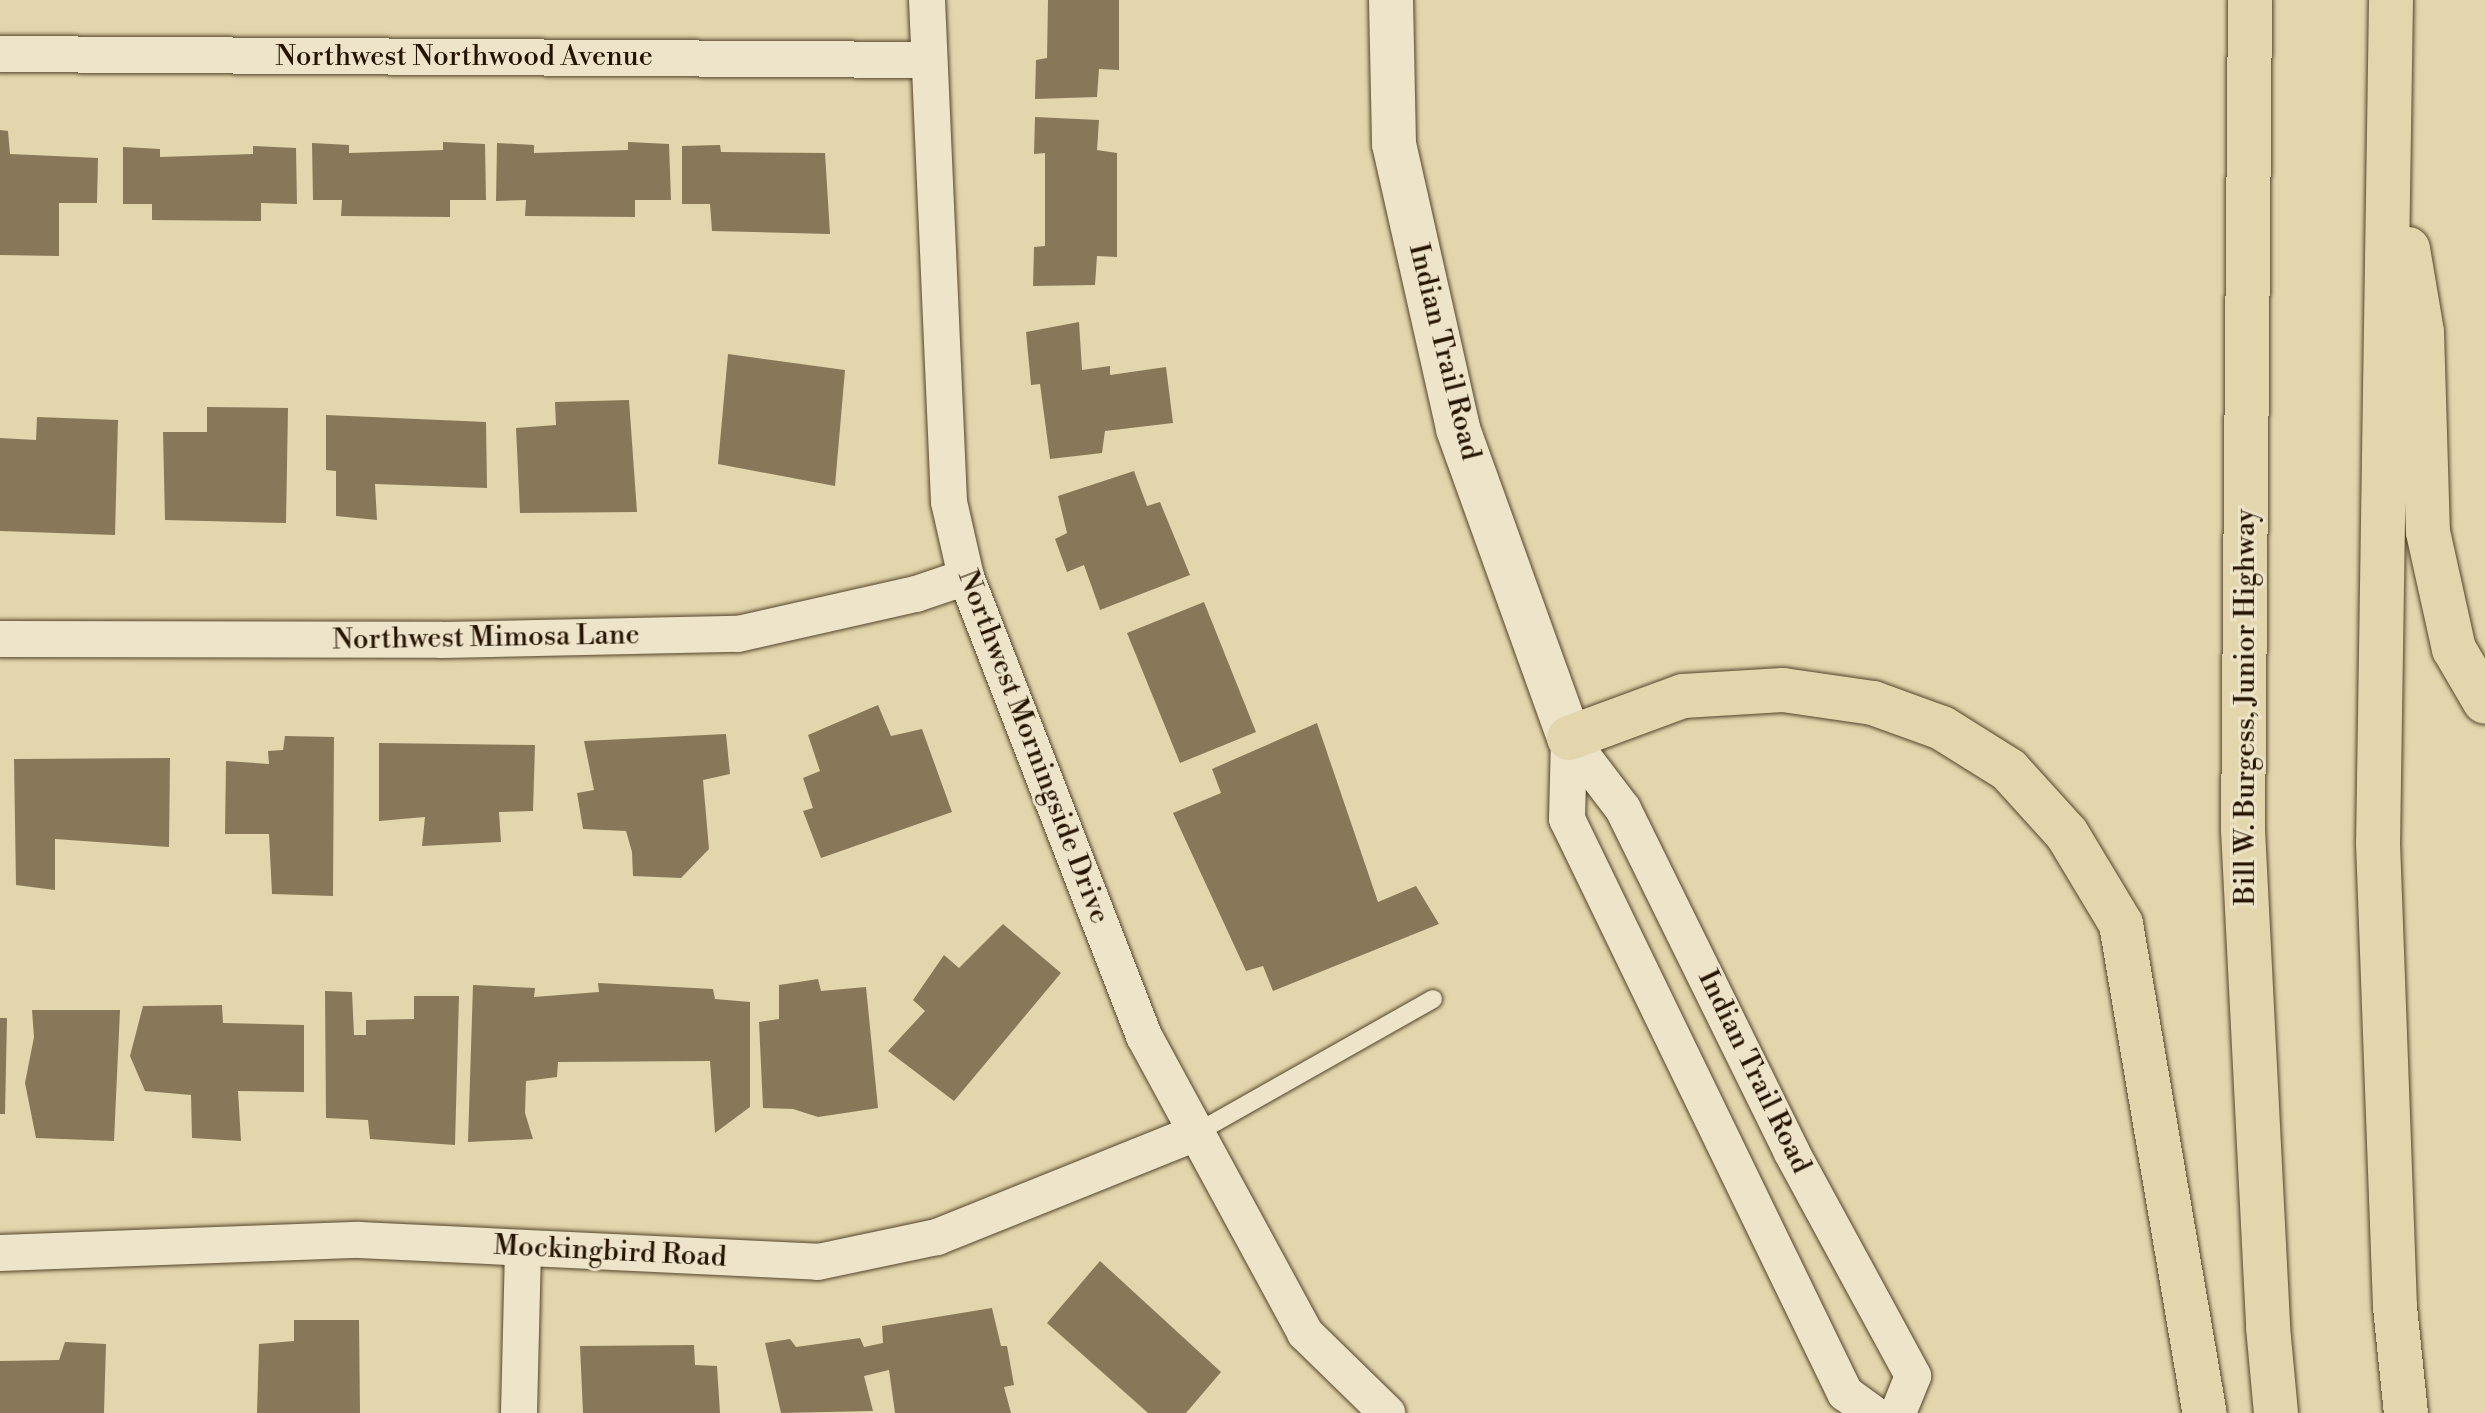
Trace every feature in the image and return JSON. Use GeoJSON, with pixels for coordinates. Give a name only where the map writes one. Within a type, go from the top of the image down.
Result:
{"type":"FeatureCollection","features":[{"type":"Feature","properties":{"kind":"highway","name":"Bill W. Burgess, Junior Highway"},"geometry":{"type":"LineString","coordinates":[[2250,0],[2243,830],[2268,1327],[2276,1413]]}},
{"type":"Feature","properties":{"kind":"highway"},"geometry":{"type":"LineString","coordinates":[[2391,0],[2378,843],[2395,1307],[2406,1413]]}},
{"type":"Feature","properties":{"kind":"highway"},"geometry":{"type":"LineString","coordinates":[[2390,138],[2422,332],[2428,532],[2454,649],[2485,702]]}},
{"type":"Feature","properties":{"kind":"highway"},"geometry":{"type":"LineString","coordinates":[[1569,738],[1683,696],[1783,690],[1873,703],[1942,728],[2009,770],[2067,834],[2121,924],[2205,1413]]}},
{"type":"Feature","properties":{"kind":"street","name":"Northwest Morningside Drive"},"geometry":{"type":"LineString","coordinates":[[927,0],[949,502],[966,577],[1144,1036],[1305,1333],[1387,1413]]}},
{"type":"Feature","properties":{"kind":"street","name":"Indian Trail Road"},"geometry":{"type":"LineString","coordinates":[[1391,0],[1394,144],[1458,429],[1569,738],[1623,809],[1791,1151],[1913,1376],[1898,1413]]}},
{"type":"Feature","properties":{"kind":"street","name":"Northwest Northwood Avenue"},"geometry":{"type":"LineString","coordinates":[[0,54],[928,60]]}},
{"type":"Feature","properties":{"kind":"street","name":"Northwest Mimosa Lane"},"geometry":{"type":"LineString","coordinates":[[0,639],[441,640],[738,634],[916,594],[966,577]]}},
{"type":"Feature","properties":{"kind":"street","name":"Indian Trail Road"},"geometry":{"type":"LineString","coordinates":[[1569,738],[1567,819],[1845,1393],[1873,1413]]}},
{"type":"Feature","properties":{"kind":"street","name":"Mockingbird Road"},"geometry":{"type":"LineString","coordinates":[[0,1253],[359,1240],[818,1262],[937,1237],[1198,1132]]}},
{"type":"Feature","properties":{"kind":"street"},"geometry":{"type":"LineString","coordinates":[[519,1413],[523,1248]]}},
{"type":"Feature","properties":{"kind":"lane"},"geometry":{"type":"LineString","coordinates":[[1198,1132],[1433,999]]}},
{"type":"Feature","properties":{"kind":"building"},"geometry":{"type":"Polygon","coordinates":[[[1048,0],[1119,0],[1119,70],[1099,69],[1097,97],[1035,99],[1036,60],[1047,58],[1048,0]]]}},
{"type":"Feature","properties":{"kind":"building"},"geometry":{"type":"Polygon","coordinates":[[[1035,117],[1099,120],[1097,150],[1117,153],[1117,257],[1097,256],[1095,285],[1033,286],[1034,247],[1045,246],[1045,153],[1034,154],[1035,117]]]}},
{"type":"Feature","properties":{"kind":"building"},"geometry":{"type":"Polygon","coordinates":[[[0,130],[8,131],[10,154],[98,158],[97,203],[59,203],[59,256],[0,255],[0,130]]]}},
{"type":"Feature","properties":{"kind":"building"},"geometry":{"type":"Polygon","coordinates":[[[443,142],[485,144],[486,200],[450,200],[450,217],[341,216],[342,200],[313,200],[312,143],[349,145],[349,153],[443,150],[443,142]]]}},
{"type":"Feature","properties":{"kind":"building"},"geometry":{"type":"Polygon","coordinates":[[[628,142],[669,144],[671,200],[635,200],[635,217],[525,216],[526,200],[496,201],[497,143],[534,145],[534,153],[628,150],[628,142]]]}},
{"type":"Feature","properties":{"kind":"building"},"geometry":{"type":"Polygon","coordinates":[[[720,145],[721,152],[825,153],[830,234],[712,231],[710,204],[682,204],[682,146],[720,145]]]}},
{"type":"Feature","properties":{"kind":"building"},"geometry":{"type":"Polygon","coordinates":[[[253,146],[296,148],[297,204],[261,203],[261,221],[152,220],[152,204],[123,204],[123,147],[160,149],[160,157],[253,154],[253,146]]]}},
{"type":"Feature","properties":{"kind":"building"},"geometry":{"type":"Polygon","coordinates":[[[1079,322],[1082,370],[1110,366],[1110,375],[1166,367],[1173,423],[1105,431],[1102,453],[1050,459],[1040,384],[1031,385],[1026,332],[1079,322]]]}},
{"type":"Feature","properties":{"kind":"building"},"geometry":{"type":"Polygon","coordinates":[[[728,354],[845,370],[835,486],[718,464],[728,354]]]}},
{"type":"Feature","properties":{"kind":"building"},"geometry":{"type":"Polygon","coordinates":[[[629,400],[637,512],[520,513],[516,428],[556,425],[555,402],[629,400]]]}},
{"type":"Feature","properties":{"kind":"building"},"geometry":{"type":"Polygon","coordinates":[[[207,407],[288,408],[286,523],[165,520],[163,432],[207,432],[207,407]]]}},
{"type":"Feature","properties":{"kind":"building"},"geometry":{"type":"Polygon","coordinates":[[[326,415],[486,422],[487,488],[375,484],[377,520],[336,516],[336,471],[326,470],[326,415]]]}},
{"type":"Feature","properties":{"kind":"building"},"geometry":{"type":"Polygon","coordinates":[[[37,417],[118,420],[115,535],[0,531],[0,438],[36,440],[37,417]]]}},
{"type":"Feature","properties":{"kind":"building"},"geometry":{"type":"Polygon","coordinates":[[[1134,471],[1147,506],[1160,502],[1190,575],[1100,610],[1084,565],[1067,572],[1055,539],[1067,533],[1058,496],[1134,471]]]}},
{"type":"Feature","properties":{"kind":"building"},"geometry":{"type":"Polygon","coordinates":[[[1204,602],[1256,732],[1180,763],[1127,633],[1204,602]]]}},
{"type":"Feature","properties":{"kind":"building"},"geometry":{"type":"Polygon","coordinates":[[[878,705],[891,736],[922,729],[952,812],[821,858],[803,811],[813,808],[803,778],[820,771],[808,735],[878,705]]]}},
{"type":"Feature","properties":{"kind":"building"},"geometry":{"type":"Polygon","coordinates":[[[1317,723],[1378,902],[1416,886],[1439,924],[1273,991],[1263,966],[1246,971],[1173,813],[1221,793],[1212,769],[1317,723]]]}},
{"type":"Feature","properties":{"kind":"building"},"geometry":{"type":"Polygon","coordinates":[[[726,734],[730,774],[703,780],[709,849],[681,878],[633,876],[632,852],[626,831],[583,829],[577,793],[594,790],[584,741],[726,734]]]}},
{"type":"Feature","properties":{"kind":"building"},"geometry":{"type":"Polygon","coordinates":[[[285,736],[334,737],[333,896],[272,894],[269,834],[225,834],[226,761],[269,764],[268,751],[283,750],[285,736]]]}},
{"type":"Feature","properties":{"kind":"building"},"geometry":{"type":"Polygon","coordinates":[[[379,743],[535,745],[533,811],[499,812],[501,842],[422,846],[425,817],[379,821],[379,743]]]}},
{"type":"Feature","properties":{"kind":"building"},"geometry":{"type":"Polygon","coordinates":[[[170,758],[169,847],[55,839],[55,890],[16,885],[14,759],[170,758]]]}},
{"type":"Feature","properties":{"kind":"building"},"geometry":{"type":"Polygon","coordinates":[[[1003,924],[1061,973],[954,1101],[888,1051],[925,1011],[913,1000],[944,955],[959,968],[1003,924]]]}},
{"type":"Feature","properties":{"kind":"building"},"geometry":{"type":"Polygon","coordinates":[[[818,979],[821,991],[866,987],[878,1108],[818,1117],[793,1109],[763,1108],[759,1022],[779,1019],[779,985],[818,979]]]}},
{"type":"Feature","properties":{"kind":"building"},"geometry":{"type":"Polygon","coordinates":[[[598,983],[713,989],[715,999],[750,1002],[750,1107],[715,1133],[710,1061],[558,1062],[557,1077],[526,1081],[525,1113],[533,1139],[468,1142],[473,985],[535,988],[534,997],[599,992],[598,983]]]}},
{"type":"Feature","properties":{"kind":"building"},"geometry":{"type":"Polygon","coordinates":[[[325,991],[352,992],[354,1035],[366,1035],[366,1020],[414,1019],[414,996],[459,996],[455,1145],[370,1139],[368,1120],[326,1118],[325,991]]]}},
{"type":"Feature","properties":{"kind":"building"},"geometry":{"type":"Polygon","coordinates":[[[222,1005],[223,1023],[304,1025],[304,1092],[238,1091],[241,1141],[192,1138],[191,1095],[145,1091],[130,1056],[143,1006],[222,1005]]]}},
{"type":"Feature","properties":{"kind":"building"},"geometry":{"type":"Polygon","coordinates":[[[32,1010],[120,1010],[114,1141],[36,1138],[25,1083],[34,1037],[32,1010]]]}},
{"type":"Feature","properties":{"kind":"building"},"geometry":{"type":"Polygon","coordinates":[[[0,1018],[7,1018],[5,1114],[0,1114],[0,1018]]]}},
{"type":"Feature","properties":{"kind":"building"},"geometry":{"type":"Polygon","coordinates":[[[1100,1261],[1221,1372],[1186,1413],[1148,1413],[1047,1323],[1100,1261]]]}},
{"type":"Feature","properties":{"kind":"building"},"geometry":{"type":"Polygon","coordinates":[[[992,1308],[1001,1346],[1007,1346],[1014,1385],[1004,1387],[1011,1413],[895,1413],[889,1370],[864,1376],[873,1411],[781,1413],[765,1343],[790,1339],[796,1347],[860,1338],[864,1347],[883,1343],[882,1326],[992,1308]]]}},
{"type":"Feature","properties":{"kind":"building"},"geometry":{"type":"Polygon","coordinates":[[[294,1320],[359,1320],[360,1413],[257,1413],[259,1344],[294,1341],[294,1320]]]}},
{"type":"Feature","properties":{"kind":"building"},"geometry":{"type":"Polygon","coordinates":[[[65,1342],[106,1344],[104,1413],[0,1413],[0,1361],[59,1360],[65,1342]]]}},
{"type":"Feature","properties":{"kind":"building"},"geometry":{"type":"Polygon","coordinates":[[[694,1345],[695,1365],[717,1366],[720,1413],[583,1413],[580,1346],[694,1345]]]}}]}
